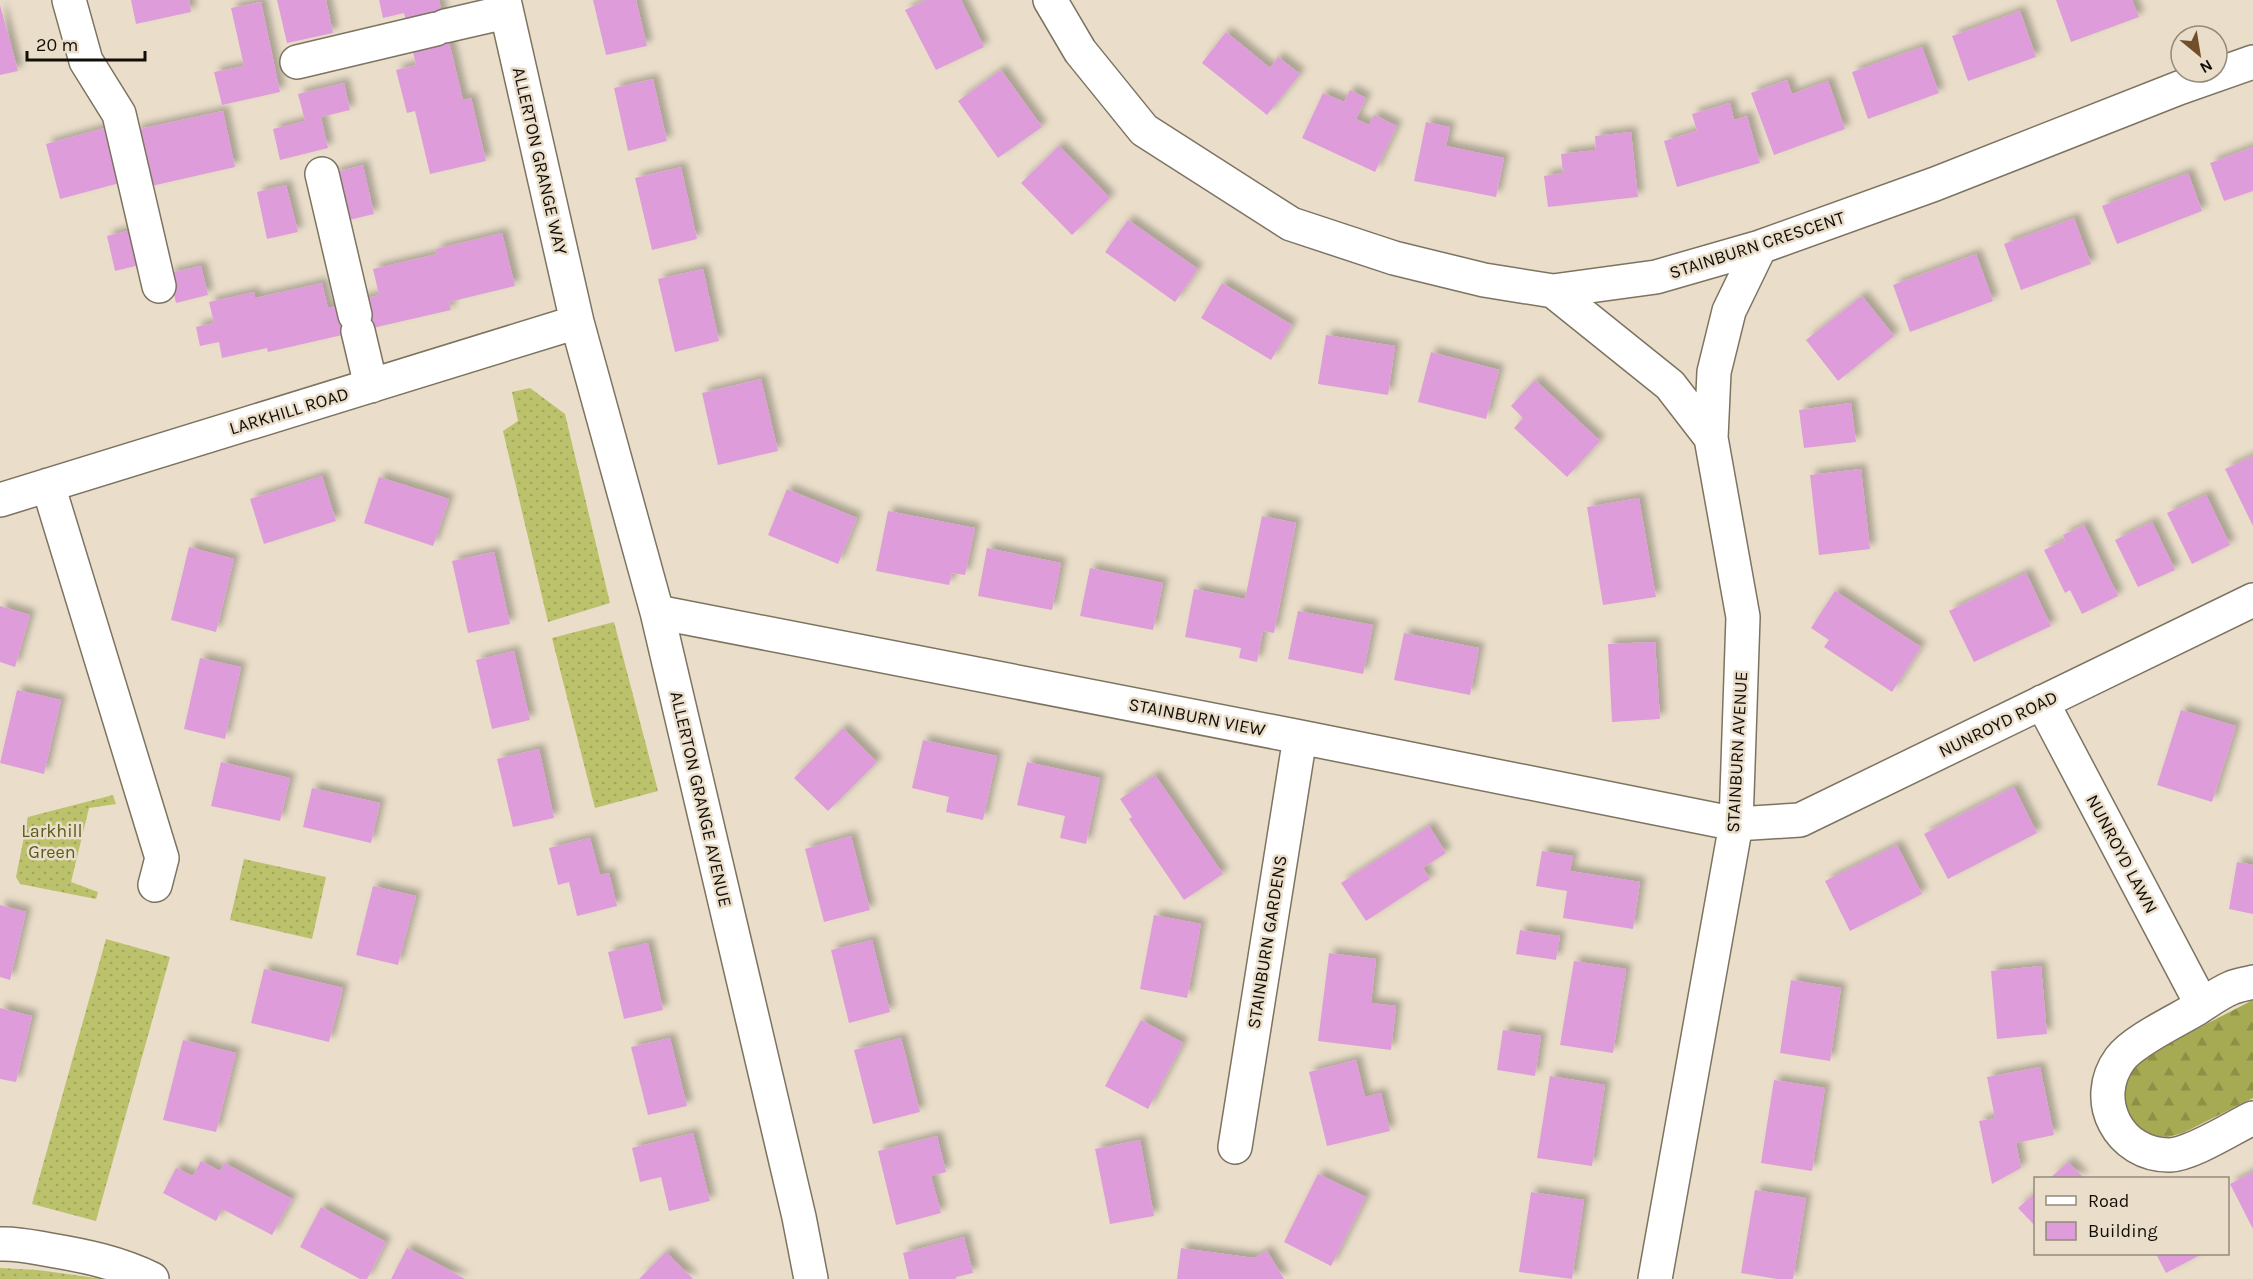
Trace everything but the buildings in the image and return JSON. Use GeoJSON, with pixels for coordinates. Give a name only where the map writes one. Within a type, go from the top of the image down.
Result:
{"type":"FeatureCollection","features":[{"type":"Feature","properties":{"kind":"street"},"geometry":{"type":"LineString","coordinates":[[69,0],[86,61],[119,114],[159,286]]}},
{"type":"Feature","properties":{"kind":"street","name":"STAINBURN CRESCENT"},"geometry":{"type":"LineString","coordinates":[[1050,0],[1080,51],[1144,130],[1291,224],[1394,258],[1484,280],[1553,291],[1656,277],[1760,247],[1935,184],[2179,88],[2253,62]]}},
{"type":"Feature","properties":{"kind":"street"},"geometry":{"type":"LineString","coordinates":[[297,62],[441,28],[505,6]]}},
{"type":"Feature","properties":{"kind":"street","name":"ALLERTON GRANGE WAY"},"geometry":{"type":"LineString","coordinates":[[505,6],[577,322]]}},
{"type":"Feature","properties":{"kind":"street"},"geometry":{"type":"LineString","coordinates":[[322,174],[370,386]]}},
{"type":"Feature","properties":{"kind":"street"},"geometry":{"type":"LineString","coordinates":[[1711,438],[1714,372],[1729,311],[1760,247]]}},
{"type":"Feature","properties":{"kind":"street","name":"STAINBURN AVENUE"},"geometry":{"type":"LineString","coordinates":[[1553,291],[1670,385],[1711,438],[1743,617],[1736,824],[1654,1279]]}},
{"type":"Feature","properties":{"kind":"street","name":"LARKHILL ROAD"},"geometry":{"type":"LineString","coordinates":[[0,500],[577,322]]}},
{"type":"Feature","properties":{"kind":"street","name":"ALLERTON GRANGE AVENUE"},"geometry":{"type":"LineString","coordinates":[[577,322],[657,612],[812,1279]]}},
{"type":"Feature","properties":{"kind":"street"},"geometry":{"type":"LineString","coordinates":[[48,485],[162,858],[155,885]]}},
{"type":"Feature","properties":{"kind":"street","name":"NUNROYD ROAD"},"geometry":{"type":"LineString","coordinates":[[1736,824],[1800,820],[2253,600]]}},
{"type":"Feature","properties":{"kind":"street","name":"STAINBURN VIEW"},"geometry":{"type":"LineString","coordinates":[[657,612],[1736,824]]}},
{"type":"Feature","properties":{"kind":"street","name":"NUNROYD LAWN"},"geometry":{"type":"LineString","coordinates":[[2042,702],[2202,1005]]}},
{"type":"Feature","properties":{"kind":"street","name":"STAINBURN GARDENS"},"geometry":{"type":"LineString","coordinates":[[1235,1147],[1300,737]]}},
{"type":"Feature","properties":{"kind":"street"},"geometry":{"type":"LineString","coordinates":[[2253,982],[2231,987],[2136,1045],[2121,1057],[2111,1075],[2106,1094],[2109,1114],[2118,1132],[2133,1145],[2152,1154],[2172,1155],[2192,1149],[2253,1118]]}},
{"type":"Feature","properties":{"kind":"street"},"geometry":{"type":"LineString","coordinates":[[0,1244],[14,1243],[94,1257],[127,1267],[152,1279]]}},
{"type":"Feature","properties":{"kind":"green space"},"geometry":{"type":"Polygon","coordinates":[[[530,388],[565,414],[610,603],[548,622],[503,431],[518,421],[512,392],[530,388]]]}},
{"type":"Feature","properties":{"kind":"green space"},"geometry":{"type":"Polygon","coordinates":[[[614,622],[658,791],[595,808],[552,638],[614,622]]]}},
{"type":"Feature","properties":{"kind":"green space","name":"Larkhill Green"},"geometry":{"type":"Polygon","coordinates":[[[113,795],[116,804],[89,808],[71,882],[98,892],[96,899],[20,884],[16,877],[28,817],[113,795]]]}},
{"type":"Feature","properties":{"kind":"green space"},"geometry":{"type":"Polygon","coordinates":[[[244,859],[326,877],[312,939],[230,920],[244,859]]]}},
{"type":"Feature","properties":{"kind":"green space"},"geometry":{"type":"Polygon","coordinates":[[[106,939],[170,957],[96,1221],[32,1204],[106,939]]]}},
{"type":"Feature","properties":{"kind":"green space"},"geometry":{"type":"Polygon","coordinates":[[[2253,1000],[2253,1098],[2183,1133],[2168,1137],[2154,1136],[2140,1131],[2123,1108],[2123,1080],[2142,1057],[2253,1000]]]}},
{"type":"Feature","properties":{"kind":"green space"},"geometry":{"type":"Polygon","coordinates":[[[0,1268],[38,1270],[103,1279],[0,1279],[0,1268]]]}}]}
